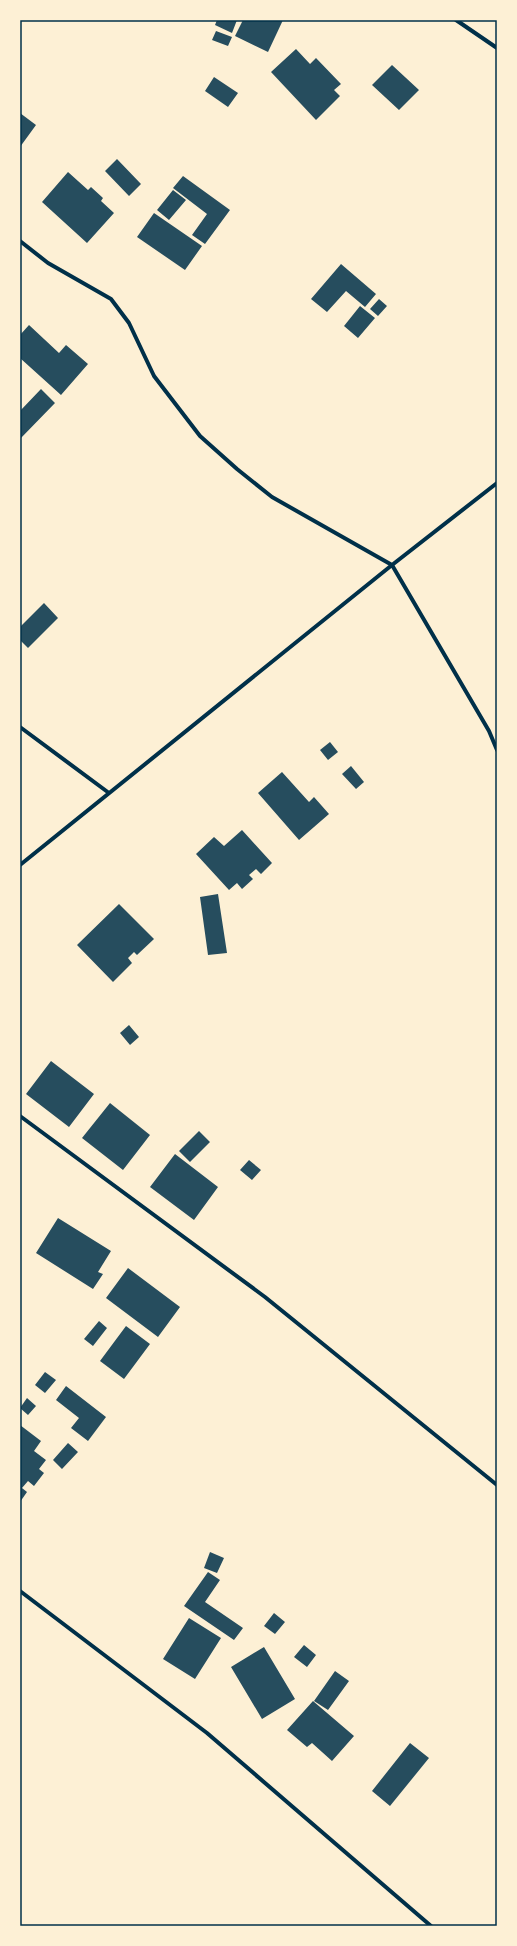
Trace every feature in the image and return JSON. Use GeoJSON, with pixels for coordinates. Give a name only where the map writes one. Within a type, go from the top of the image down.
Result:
{"type":"FeatureCollection","features":[{"type":"Feature","properties":{"kind":"street"},"geometry":{"type":"LineString","coordinates":[[456,20],[497,48]]}},
{"type":"Feature","properties":{"kind":"street"},"geometry":{"type":"LineString","coordinates":[[20,241],[48,263],[111,299],[129,323],[154,376],[200,436],[237,469],[272,497],[392,565],[489,731],[497,750]]}},
{"type":"Feature","properties":{"kind":"street"},"geometry":{"type":"LineString","coordinates":[[20,865],[392,565],[497,483]]}},
{"type":"Feature","properties":{"kind":"street"},"geometry":{"type":"LineString","coordinates":[[20,727],[109,793]]}},
{"type":"Feature","properties":{"kind":"street"},"geometry":{"type":"LineString","coordinates":[[20,1116],[265,1297],[497,1485]]}},
{"type":"Feature","properties":{"kind":"street"},"geometry":{"type":"LineString","coordinates":[[20,1591],[207,1733],[431,1926]]}},
{"type":"Feature","properties":{"kind":"building"},"geometry":{"type":"Polygon","coordinates":[[[217,20],[237,20],[232,33],[215,25],[217,20]]]}},
{"type":"Feature","properties":{"kind":"building"},"geometry":{"type":"Polygon","coordinates":[[[243,20],[283,20],[268,52],[235,36],[243,20]]]}},
{"type":"Feature","properties":{"kind":"building"},"geometry":{"type":"Polygon","coordinates":[[[216,31],[232,37],[228,46],[212,40],[216,31]]]}},
{"type":"Feature","properties":{"kind":"building"},"geometry":{"type":"Polygon","coordinates":[[[296,49],[310,64],[316,58],[341,84],[334,90],[340,96],[316,120],[271,72],[296,49]]]}},
{"type":"Feature","properties":{"kind":"building"},"geometry":{"type":"Polygon","coordinates":[[[392,65],[419,90],[399,110],[372,85],[392,65]]]}},
{"type":"Feature","properties":{"kind":"building"},"geometry":{"type":"Polygon","coordinates":[[[214,77],[238,93],[228,107],[205,91],[214,77]]]}},
{"type":"Feature","properties":{"kind":"building"},"geometry":{"type":"Polygon","coordinates":[[[20,113],[36,125],[20,147],[20,113]]]}},
{"type":"Feature","properties":{"kind":"building"},"geometry":{"type":"Polygon","coordinates":[[[117,159],[141,184],[129,196],[105,171],[117,159]]]}},
{"type":"Feature","properties":{"kind":"building"},"geometry":{"type":"Polygon","coordinates":[[[68,172],[88,190],[91,187],[103,198],[101,201],[114,213],[87,243],[42,202],[68,172]]]}},
{"type":"Feature","properties":{"kind":"building"},"geometry":{"type":"Polygon","coordinates":[[[183,176],[230,210],[205,244],[192,235],[207,214],[173,188],[183,176]]]}},
{"type":"Feature","properties":{"kind":"building"},"geometry":{"type":"Polygon","coordinates":[[[173,190],[186,200],[169,220],[157,210],[173,190]]]}},
{"type":"Feature","properties":{"kind":"building"},"geometry":{"type":"Polygon","coordinates":[[[154,213],[202,246],[185,270],[137,237],[154,213]]]}},
{"type":"Feature","properties":{"kind":"building"},"geometry":{"type":"Polygon","coordinates":[[[341,264],[376,294],[365,307],[346,291],[327,312],[311,299],[341,264]]]}},
{"type":"Feature","properties":{"kind":"building"},"geometry":{"type":"Polygon","coordinates":[[[379,299],[387,306],[378,316],[370,309],[379,299]]]}},
{"type":"Feature","properties":{"kind":"building"},"geometry":{"type":"Polygon","coordinates":[[[360,306],[375,318],[358,338],[344,326],[360,306]]]}},
{"type":"Feature","properties":{"kind":"building"},"geometry":{"type":"Polygon","coordinates":[[[29,325],[59,353],[66,345],[88,364],[61,395],[20,358],[20,335],[29,325]]]}},
{"type":"Feature","properties":{"kind":"building"},"geometry":{"type":"Polygon","coordinates":[[[41,389],[55,403],[20,439],[20,411],[41,389]]]}},
{"type":"Feature","properties":{"kind":"building"},"geometry":{"type":"Polygon","coordinates":[[[44,603],[58,618],[28,648],[20,640],[20,627],[44,603]]]}},
{"type":"Feature","properties":{"kind":"building"},"geometry":{"type":"Polygon","coordinates":[[[330,742],[338,752],[328,760],[320,750],[330,742]]]}},
{"type":"Feature","properties":{"kind":"building"},"geometry":{"type":"Polygon","coordinates":[[[351,766],[364,782],[356,789],[342,774],[351,766]]]}},
{"type":"Feature","properties":{"kind":"building"},"geometry":{"type":"Polygon","coordinates":[[[282,772],[309,802],[314,797],[329,814],[299,840],[258,793],[282,772]]]}},
{"type":"Feature","properties":{"kind":"building"},"geometry":{"type":"Polygon","coordinates":[[[242,830],[272,863],[261,874],[256,869],[249,875],[253,879],[242,889],[237,883],[229,890],[196,854],[214,837],[224,846],[242,830]]]}},
{"type":"Feature","properties":{"kind":"building"},"geometry":{"type":"Polygon","coordinates":[[[218,894],[227,953],[208,955],[200,897],[218,894]]]}},
{"type":"Feature","properties":{"kind":"building"},"geometry":{"type":"Polygon","coordinates":[[[119,904],[154,939],[137,955],[134,952],[128,958],[132,963],[113,982],[77,945],[119,904]]]}},
{"type":"Feature","properties":{"kind":"building"},"geometry":{"type":"Polygon","coordinates":[[[129,1025],[139,1037],[130,1045],[120,1033],[129,1025]]]}},
{"type":"Feature","properties":{"kind":"building"},"geometry":{"type":"Polygon","coordinates":[[[51,1061],[94,1094],[69,1127],[26,1094],[51,1061]]]}},
{"type":"Feature","properties":{"kind":"building"},"geometry":{"type":"Polygon","coordinates":[[[110,1103],[150,1135],[123,1170],[82,1138],[110,1103]]]}},
{"type":"Feature","properties":{"kind":"building"},"geometry":{"type":"Polygon","coordinates":[[[199,1131],[210,1142],[190,1162],[179,1151],[199,1131]]]}},
{"type":"Feature","properties":{"kind":"building"},"geometry":{"type":"Polygon","coordinates":[[[175,1154],[218,1187],[194,1220],[150,1187],[175,1154]]]}},
{"type":"Feature","properties":{"kind":"building"},"geometry":{"type":"Polygon","coordinates":[[[249,1160],[261,1170],[252,1180],[240,1170],[249,1160]]]}},
{"type":"Feature","properties":{"kind":"building"},"geometry":{"type":"Polygon","coordinates":[[[58,1218],[111,1251],[98,1272],[103,1274],[93,1289],[36,1253],[58,1218]]]}},
{"type":"Feature","properties":{"kind":"building"},"geometry":{"type":"Polygon","coordinates":[[[128,1268],[180,1307],[158,1337],[106,1298],[128,1268]]]}},
{"type":"Feature","properties":{"kind":"building"},"geometry":{"type":"Polygon","coordinates":[[[99,1321],[107,1328],[93,1346],[84,1339],[99,1321]]]}},
{"type":"Feature","properties":{"kind":"building"},"geometry":{"type":"Polygon","coordinates":[[[126,1326],[150,1344],[124,1379],[100,1361],[126,1326]]]}},
{"type":"Feature","properties":{"kind":"building"},"geometry":{"type":"Polygon","coordinates":[[[45,1372],[56,1380],[45,1393],[35,1385],[45,1372]]]}},
{"type":"Feature","properties":{"kind":"building"},"geometry":{"type":"Polygon","coordinates":[[[66,1386],[106,1417],[88,1441],[71,1428],[79,1418],[56,1400],[66,1386]]]}},
{"type":"Feature","properties":{"kind":"building"},"geometry":{"type":"Polygon","coordinates":[[[27,1398],[36,1406],[28,1415],[20,1408],[27,1398]]]}},
{"type":"Feature","properties":{"kind":"building"},"geometry":{"type":"Polygon","coordinates":[[[20,1425],[41,1441],[34,1451],[46,1460],[39,1469],[44,1473],[34,1486],[28,1481],[22,1488],[27,1492],[20,1502],[20,1425]]]}},
{"type":"Feature","properties":{"kind":"building"},"geometry":{"type":"Polygon","coordinates":[[[68,1443],[78,1452],[62,1469],[53,1460],[68,1443]]]}},
{"type":"Feature","properties":{"kind":"building"},"geometry":{"type":"Polygon","coordinates":[[[210,1552],[224,1558],[217,1573],[204,1568],[210,1552]]]}},
{"type":"Feature","properties":{"kind":"building"},"geometry":{"type":"Polygon","coordinates":[[[208,1572],[220,1580],[205,1602],[243,1628],[234,1640],[184,1606],[208,1572]]]}},
{"type":"Feature","properties":{"kind":"building"},"geometry":{"type":"Polygon","coordinates":[[[274,1613],[285,1622],[275,1634],[264,1626],[274,1613]]]}},
{"type":"Feature","properties":{"kind":"building"},"geometry":{"type":"Polygon","coordinates":[[[189,1618],[221,1638],[195,1679],[163,1659],[189,1618]]]}},
{"type":"Feature","properties":{"kind":"building"},"geometry":{"type":"Polygon","coordinates":[[[304,1645],[316,1655],[307,1667],[294,1657],[304,1645]]]}},
{"type":"Feature","properties":{"kind":"building"},"geometry":{"type":"Polygon","coordinates":[[[264,1647],[295,1699],[262,1719],[231,1667],[264,1647]]]}},
{"type":"Feature","properties":{"kind":"building"},"geometry":{"type":"Polygon","coordinates":[[[335,1671],[349,1681],[328,1710],[314,1701],[335,1671]]]}},
{"type":"Feature","properties":{"kind":"building"},"geometry":{"type":"Polygon","coordinates":[[[313,1701],[354,1736],[332,1761],[312,1743],[307,1747],[287,1730],[313,1701]]]}},
{"type":"Feature","properties":{"kind":"building"},"geometry":{"type":"Polygon","coordinates":[[[410,1743],[429,1758],[390,1806],[372,1791],[410,1743]]]}}]}
